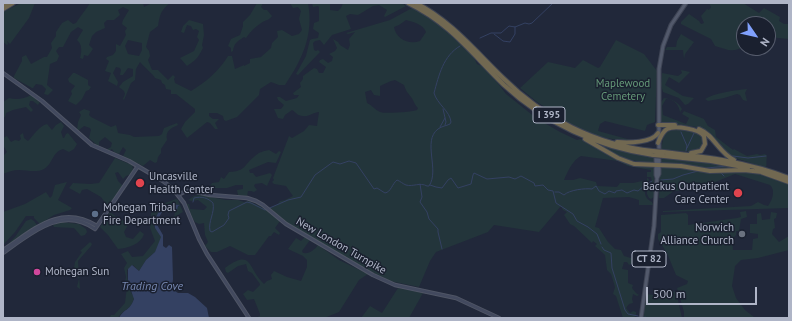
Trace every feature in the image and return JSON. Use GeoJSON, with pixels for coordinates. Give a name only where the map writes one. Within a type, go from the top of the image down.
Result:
{"type":"FeatureCollection","features":[{"type":"Feature","properties":{"kind":"highway"},"geometry":{"type":"LineString","coordinates":[[3,8],[13,3]]}},
{"type":"Feature","properties":{"kind":"highway","name":"I 395"},"geometry":{"type":"LineString","coordinates":[[412,4],[452,32],[524,102],[547,118],[575,133],[612,146],[717,162],[762,172],[789,182]]}},
{"type":"Feature","properties":{"kind":"highway","name":"I 395"},"geometry":{"type":"LineString","coordinates":[[412,4],[440,18],[458,32],[508,84],[536,106],[572,127],[604,140],[653,153]]}},
{"type":"Feature","properties":{"kind":"highway"},"geometry":{"type":"LineString","coordinates":[[658,125],[676,125],[702,130],[725,154],[740,162]]}},
{"type":"Feature","properties":{"kind":"highway"},"geometry":{"type":"LineString","coordinates":[[658,144],[663,132],[672,128],[697,130],[704,135],[706,143],[701,151],[677,154]]}},
{"type":"Feature","properties":{"kind":"highway"},"geometry":{"type":"LineString","coordinates":[[575,133],[628,162],[713,171],[744,170],[762,172]]}},
{"type":"Feature","properties":{"kind":"highway"},"geometry":{"type":"LineString","coordinates":[[604,140],[623,143],[635,142],[652,139],[658,133]]}},
{"type":"Feature","properties":{"kind":"highway","name":"I 395"},"geometry":{"type":"LineString","coordinates":[[664,154],[711,157],[740,162],[789,178]]}},
{"type":"Feature","properties":{"kind":"main road","name":"CT 82"},"geometry":{"type":"LineString","coordinates":[[641,318],[654,227],[656,175],[658,165],[656,149],[658,144],[659,69],[663,46],[672,25],[686,3]]}},
{"type":"Feature","properties":{"kind":"main road"},"geometry":{"type":"LineString","coordinates":[[3,73],[42,101],[92,146],[138,166],[167,184],[184,203],[207,254],[249,318]]}},
{"type":"Feature","properties":{"kind":"main road"},"geometry":{"type":"LineString","coordinates":[[3,251],[43,224],[56,218],[79,218],[96,228],[138,166]]}},
{"type":"Feature","properties":{"kind":"main road","name":"New London Turnpike"},"geometry":{"type":"LineString","coordinates":[[178,195],[186,191],[192,191],[210,196],[247,198],[256,201],[286,224],[383,280],[404,287],[450,296],[472,304],[499,318]]}},
{"type":"Feature","properties":{"kind":"green space"},"geometry":{"type":"Polygon","coordinates":[[[21,3],[35,3],[29,18],[10,44],[7,41],[7,45],[3,42],[3,12],[21,3]]]}},
{"type":"Feature","properties":{"kind":"green space"},"geometry":{"type":"Polygon","coordinates":[[[90,3],[143,3],[144,7],[152,3],[170,3],[161,13],[158,26],[150,32],[146,47],[150,56],[148,60],[152,70],[158,70],[168,80],[173,75],[175,77],[175,83],[191,91],[212,76],[221,67],[228,56],[232,56],[235,69],[250,63],[250,59],[261,57],[271,48],[272,43],[278,37],[277,31],[282,30],[292,36],[299,34],[302,30],[299,19],[301,11],[298,7],[293,8],[290,3],[308,3],[308,36],[297,66],[285,85],[279,85],[271,82],[260,89],[259,95],[237,117],[226,121],[224,120],[223,116],[217,113],[209,113],[209,116],[213,119],[219,119],[215,123],[218,129],[215,129],[210,123],[207,122],[187,138],[181,129],[185,122],[195,112],[195,109],[176,94],[171,94],[171,90],[166,89],[161,80],[155,78],[140,62],[136,69],[135,80],[131,83],[124,100],[124,91],[119,87],[123,82],[133,76],[133,69],[128,68],[123,75],[120,75],[120,68],[116,67],[113,73],[118,82],[117,86],[108,81],[111,73],[105,71],[109,61],[106,59],[107,57],[113,55],[116,51],[116,44],[120,46],[126,35],[125,31],[127,28],[122,24],[129,10],[123,7],[118,10],[120,15],[114,20],[107,20],[104,23],[105,28],[96,32],[92,36],[89,45],[93,49],[88,56],[84,55],[83,59],[80,58],[81,48],[77,40],[83,30],[78,27],[71,32],[63,47],[59,47],[56,51],[59,56],[57,61],[50,64],[47,85],[53,90],[48,95],[44,94],[46,89],[42,85],[36,84],[32,88],[14,78],[22,61],[22,57],[26,55],[31,64],[44,57],[47,57],[52,48],[51,43],[62,23],[68,20],[73,24],[76,23],[90,3]],[[128,40],[125,46],[128,54],[139,56],[142,50],[142,43],[128,40]]]}},
{"type":"Feature","properties":{"kind":"green space"},"geometry":{"type":"Polygon","coordinates":[[[257,3],[263,3],[261,7],[264,10],[267,10],[272,16],[257,26],[246,38],[244,37],[238,41],[231,52],[231,48],[228,46],[231,39],[240,35],[243,22],[250,15],[257,3]]]}},
{"type":"Feature","properties":{"kind":"green space"},"geometry":{"type":"Polygon","coordinates":[[[312,3],[330,3],[330,10],[338,11],[343,3],[402,3],[406,6],[385,17],[384,16],[387,10],[379,5],[373,6],[358,15],[350,14],[346,16],[351,29],[332,35],[324,45],[320,40],[315,41],[313,43],[314,50],[318,50],[320,52],[298,75],[296,74],[306,56],[310,40],[318,38],[319,33],[313,29],[314,23],[319,21],[319,7],[313,7],[312,3]]]}},
{"type":"Feature","properties":{"kind":"green space"},"geometry":{"type":"Polygon","coordinates":[[[709,3],[743,3],[759,13],[764,8],[780,17],[779,21],[784,24],[789,24],[789,39],[776,38],[776,16],[736,16],[736,50],[715,46],[711,39],[681,24],[681,22],[689,14],[701,24],[704,23],[701,16],[711,7],[709,3]]]}},
{"type":"Feature","properties":{"kind":"green space"},"geometry":{"type":"Polygon","coordinates":[[[412,8],[420,12],[440,25],[474,57],[477,64],[482,66],[506,94],[536,118],[560,132],[577,140],[581,139],[606,154],[624,162],[652,167],[654,169],[654,197],[651,199],[647,194],[647,185],[652,181],[651,177],[647,177],[647,172],[651,172],[651,170],[628,166],[618,161],[581,156],[573,163],[564,180],[580,178],[596,182],[597,186],[617,187],[620,183],[645,182],[646,196],[653,205],[639,205],[639,200],[629,197],[603,198],[595,227],[599,228],[608,242],[615,249],[621,250],[624,256],[631,258],[636,263],[629,265],[627,262],[624,262],[622,269],[628,270],[628,283],[633,285],[632,288],[639,295],[637,296],[633,294],[633,303],[629,304],[626,308],[630,313],[633,311],[636,312],[636,316],[633,318],[623,318],[616,296],[613,294],[615,287],[611,274],[607,270],[605,255],[595,246],[597,244],[593,241],[592,243],[570,224],[564,215],[567,212],[563,210],[561,206],[539,232],[494,225],[488,232],[436,252],[430,261],[419,287],[390,281],[352,262],[286,222],[270,208],[277,205],[280,201],[293,196],[286,186],[274,184],[272,182],[289,136],[292,138],[304,131],[309,125],[317,126],[319,112],[307,116],[301,116],[292,110],[285,115],[283,119],[278,118],[274,109],[281,109],[284,105],[278,100],[277,97],[280,97],[286,101],[297,98],[299,95],[294,95],[293,93],[301,87],[300,83],[303,76],[314,68],[317,69],[319,73],[323,73],[326,67],[319,62],[323,59],[328,63],[332,61],[333,57],[329,54],[337,48],[333,39],[348,50],[350,45],[349,39],[355,32],[348,34],[346,33],[390,20],[412,8]],[[406,20],[394,27],[397,35],[407,41],[420,41],[426,32],[425,29],[418,24],[406,20]],[[395,80],[380,86],[380,96],[374,95],[371,90],[365,92],[367,103],[383,113],[417,110],[418,108],[404,85],[395,80]]]}},
{"type":"Feature","properties":{"kind":"green space"},"geometry":{"type":"Polygon","coordinates":[[[189,20],[203,24],[204,35],[202,45],[203,48],[193,62],[187,66],[180,58],[194,51],[199,40],[197,37],[199,31],[196,29],[193,30],[191,26],[187,25],[184,33],[181,32],[183,26],[189,20]]]}},
{"type":"Feature","properties":{"kind":"green space"},"geometry":{"type":"Polygon","coordinates":[[[681,34],[694,42],[685,54],[684,59],[683,50],[665,50],[667,47],[676,47],[677,41],[681,34]]]}},
{"type":"Feature","properties":{"kind":"green space","name":"Maplewood Cemetery"},"geometry":{"type":"Polygon","coordinates":[[[616,40],[644,54],[657,71],[655,122],[647,125],[645,131],[605,121],[600,124],[598,131],[631,140],[609,139],[579,128],[550,113],[551,111],[520,88],[548,62],[575,68],[583,60],[598,68],[600,67],[616,40]]]}},
{"type":"Feature","properties":{"kind":"green space"},"geometry":{"type":"Polygon","coordinates":[[[681,70],[690,72],[679,83],[669,77],[665,85],[683,96],[694,98],[685,105],[679,98],[663,92],[661,85],[662,73],[678,76],[682,73],[681,70]]]}},
{"type":"Feature","properties":{"kind":"green space"},"geometry":{"type":"Polygon","coordinates":[[[73,73],[88,80],[88,85],[91,87],[86,91],[82,99],[76,105],[68,101],[72,94],[71,91],[75,86],[69,82],[68,79],[73,73]]]}},
{"type":"Feature","properties":{"kind":"green space"},"geometry":{"type":"Polygon","coordinates":[[[747,89],[745,93],[747,101],[743,100],[740,95],[737,94],[708,101],[705,99],[719,93],[747,89]]]}},
{"type":"Feature","properties":{"kind":"green space"},"geometry":{"type":"Polygon","coordinates":[[[31,95],[40,102],[38,105],[33,101],[30,101],[29,105],[33,110],[31,112],[26,107],[6,113],[5,117],[3,118],[3,102],[9,98],[20,99],[31,95]]]}},
{"type":"Feature","properties":{"kind":"green space"},"geometry":{"type":"Polygon","coordinates":[[[664,98],[670,99],[672,100],[666,99],[662,106],[663,115],[686,124],[689,118],[682,114],[684,111],[704,119],[708,126],[715,130],[716,137],[733,150],[734,149],[747,156],[765,154],[767,156],[766,168],[729,156],[709,133],[702,128],[663,123],[661,121],[661,102],[664,98]]]}},
{"type":"Feature","properties":{"kind":"green space"},"geometry":{"type":"Polygon","coordinates":[[[672,100],[679,104],[682,109],[680,112],[679,107],[672,100]]]}},
{"type":"Feature","properties":{"kind":"green space"},"geometry":{"type":"Polygon","coordinates":[[[84,109],[90,111],[89,115],[91,117],[111,127],[116,125],[118,133],[134,137],[159,136],[162,134],[164,128],[177,123],[178,125],[168,132],[167,140],[161,149],[157,162],[155,163],[150,160],[143,166],[123,156],[126,150],[123,147],[119,154],[114,152],[112,149],[109,151],[106,150],[111,147],[112,143],[105,137],[99,142],[99,147],[89,138],[90,128],[84,126],[77,130],[81,115],[79,112],[84,109]]]}},
{"type":"Feature","properties":{"kind":"green space"},"geometry":{"type":"Polygon","coordinates":[[[61,122],[64,126],[61,132],[63,138],[68,133],[77,144],[74,149],[69,152],[63,149],[59,151],[44,169],[35,171],[17,170],[3,174],[3,156],[7,152],[3,145],[3,138],[7,136],[11,142],[15,140],[19,141],[21,139],[20,135],[23,133],[24,138],[28,141],[44,125],[47,124],[52,130],[61,122]]]}},
{"type":"Feature","properties":{"kind":"green space"},"geometry":{"type":"Polygon","coordinates":[[[678,129],[697,131],[705,140],[703,148],[695,152],[661,150],[664,134],[669,130],[678,129]]]}},
{"type":"Feature","properties":{"kind":"green space"},"geometry":{"type":"Polygon","coordinates":[[[596,143],[624,151],[654,156],[654,163],[624,158],[596,143]]]}},
{"type":"Feature","properties":{"kind":"green space"},"geometry":{"type":"Polygon","coordinates":[[[269,150],[276,154],[279,151],[281,152],[276,163],[268,162],[249,170],[250,173],[253,173],[256,177],[270,173],[272,175],[267,186],[262,183],[255,184],[254,186],[257,190],[254,192],[248,191],[247,196],[238,195],[237,190],[243,189],[243,185],[236,185],[227,188],[212,188],[210,194],[199,191],[200,188],[207,191],[212,183],[219,182],[221,177],[224,179],[229,172],[242,169],[251,159],[262,152],[269,150]]]}},
{"type":"Feature","properties":{"kind":"green space"},"geometry":{"type":"Polygon","coordinates":[[[664,157],[713,163],[743,169],[719,170],[662,164],[661,161],[664,157]]]}},
{"type":"Feature","properties":{"kind":"green space"},"geometry":{"type":"Polygon","coordinates":[[[115,158],[132,165],[133,169],[131,174],[123,179],[118,172],[115,173],[122,187],[109,204],[106,204],[101,197],[87,189],[82,190],[80,194],[69,188],[73,183],[99,183],[115,158]]]}},
{"type":"Feature","properties":{"kind":"green space"},"geometry":{"type":"Polygon","coordinates":[[[663,167],[756,173],[789,184],[789,208],[663,212],[751,206],[758,202],[768,206],[772,198],[773,190],[770,185],[735,174],[698,189],[674,191],[664,198],[659,198],[660,170],[663,167]]]}},
{"type":"Feature","properties":{"kind":"green space"},"geometry":{"type":"Polygon","coordinates":[[[67,182],[58,200],[72,208],[70,210],[54,215],[40,224],[34,216],[26,216],[15,232],[3,245],[3,212],[25,204],[46,192],[50,198],[55,185],[67,182]]]}},
{"type":"Feature","properties":{"kind":"green space"},"geometry":{"type":"Polygon","coordinates":[[[200,195],[226,200],[238,200],[244,202],[249,201],[266,209],[280,221],[275,228],[280,233],[279,235],[274,232],[271,236],[269,236],[255,255],[248,255],[230,246],[217,252],[211,252],[205,246],[208,242],[205,235],[204,223],[199,224],[195,222],[187,204],[189,204],[190,209],[204,210],[207,207],[198,200],[188,200],[194,196],[200,195]]]}},
{"type":"Feature","properties":{"kind":"green space"},"geometry":{"type":"Polygon","coordinates":[[[176,199],[178,200],[183,212],[174,217],[175,212],[169,210],[175,210],[180,205],[169,204],[157,214],[154,221],[155,228],[162,237],[155,252],[146,260],[139,271],[133,265],[127,270],[128,284],[134,297],[132,304],[118,318],[109,318],[111,315],[114,315],[125,303],[127,286],[125,282],[126,277],[124,268],[127,263],[121,254],[128,251],[132,257],[143,256],[155,241],[150,228],[151,213],[160,205],[176,199]]]}},
{"type":"Feature","properties":{"kind":"green space"},"geometry":{"type":"Polygon","coordinates":[[[746,211],[747,217],[741,219],[739,231],[736,231],[736,235],[732,239],[733,250],[752,250],[753,239],[758,238],[758,234],[750,233],[750,224],[757,224],[757,214],[761,213],[762,220],[770,219],[771,212],[777,213],[776,218],[774,219],[775,228],[773,229],[772,234],[779,242],[789,236],[789,250],[758,258],[741,260],[735,266],[732,286],[736,298],[745,310],[754,317],[762,318],[684,318],[684,312],[677,288],[687,284],[688,281],[676,275],[667,253],[658,239],[658,234],[661,232],[661,215],[686,213],[688,215],[688,225],[737,218],[741,217],[740,212],[746,211]]]}},
{"type":"Feature","properties":{"kind":"green space"},"geometry":{"type":"Polygon","coordinates":[[[109,213],[127,223],[128,225],[124,232],[126,237],[133,239],[140,231],[144,234],[140,240],[126,248],[118,249],[100,227],[109,213]]]}},
{"type":"Feature","properties":{"kind":"green space"},"geometry":{"type":"Polygon","coordinates":[[[31,219],[37,225],[6,246],[15,237],[26,221],[31,219]]]}},
{"type":"Feature","properties":{"kind":"green space"},"geometry":{"type":"Polygon","coordinates":[[[61,222],[79,224],[86,229],[87,232],[85,235],[81,236],[74,228],[54,227],[53,225],[61,222]]]}},
{"type":"Feature","properties":{"kind":"green space"},"geometry":{"type":"Polygon","coordinates":[[[52,223],[53,225],[42,228],[52,223]]]}},
{"type":"Feature","properties":{"kind":"green space"},"geometry":{"type":"Polygon","coordinates":[[[305,237],[310,240],[302,251],[303,253],[312,251],[318,245],[339,260],[368,274],[359,280],[339,312],[324,318],[255,318],[260,316],[260,314],[254,299],[247,300],[243,294],[248,290],[253,292],[260,284],[252,273],[248,271],[246,264],[238,266],[228,273],[226,272],[225,268],[234,262],[245,260],[249,262],[264,284],[272,279],[271,275],[274,271],[301,281],[307,267],[307,260],[303,256],[288,249],[296,238],[301,241],[305,237]]]}},
{"type":"Feature","properties":{"kind":"green space"},"geometry":{"type":"Polygon","coordinates":[[[90,242],[92,244],[91,246],[78,261],[80,289],[77,287],[79,279],[75,273],[74,274],[71,271],[82,252],[80,251],[90,242]]]}},
{"type":"Feature","properties":{"kind":"green space"},"geometry":{"type":"Polygon","coordinates":[[[398,288],[423,293],[409,318],[361,318],[370,306],[382,313],[398,288]]]}},
{"type":"Feature","properties":{"kind":"green space"},"geometry":{"type":"Polygon","coordinates":[[[676,291],[682,318],[643,318],[646,294],[662,296],[676,291]]]}},
{"type":"Feature","properties":{"kind":"water","name":"Trading Cove"},"geometry":{"type":"Polygon","coordinates":[[[169,204],[180,205],[178,206],[177,210],[170,209],[162,212],[156,223],[163,235],[163,246],[166,248],[169,245],[172,247],[172,289],[178,293],[188,293],[195,297],[207,308],[209,318],[119,318],[134,299],[128,282],[128,269],[132,265],[139,271],[146,260],[155,252],[161,237],[155,228],[154,221],[159,211],[169,204]]]}},
{"type":"Feature","properties":{"kind":"waterway"},"geometry":{"type":"LineString","coordinates":[[480,38],[491,33],[501,33],[509,26],[515,27],[525,23],[532,23],[553,3]]}},
{"type":"Feature","properties":{"kind":"waterway"},"geometry":{"type":"LineString","coordinates":[[494,34],[503,41],[510,42],[515,34],[515,27]]}},
{"type":"Feature","properties":{"kind":"waterway"},"geometry":{"type":"LineString","coordinates":[[193,202],[194,198],[202,197],[213,203],[210,227],[210,231],[212,232],[224,225],[229,218],[229,211],[247,202],[265,210],[288,200],[301,197],[315,175],[333,162],[340,164],[349,161],[356,163],[374,189],[377,188],[385,193],[389,191],[397,180],[406,185],[422,184],[429,186],[433,172],[431,148],[433,134],[438,129],[450,124],[451,122],[448,114],[434,93],[442,66],[449,55],[460,46]]}},
{"type":"Feature","properties":{"kind":"waterway"},"geometry":{"type":"LineString","coordinates":[[443,109],[446,122],[445,125]]}},
{"type":"Feature","properties":{"kind":"waterway"},"geometry":{"type":"LineString","coordinates":[[440,127],[445,118]]}},
{"type":"Feature","properties":{"kind":"waterway"},"geometry":{"type":"LineString","coordinates":[[681,132],[687,146],[686,151]]}},
{"type":"Feature","properties":{"kind":"waterway"},"geometry":{"type":"LineString","coordinates":[[687,148],[694,133]]}},
{"type":"Feature","properties":{"kind":"waterway"},"geometry":{"type":"LineString","coordinates":[[733,156],[748,158],[766,156]]}},
{"type":"Feature","properties":{"kind":"waterway"},"geometry":{"type":"LineString","coordinates":[[707,168],[727,166]]}},
{"type":"Feature","properties":{"kind":"waterway"},"geometry":{"type":"LineString","coordinates":[[661,180],[673,179],[698,171]]}},
{"type":"Feature","properties":{"kind":"waterway"},"geometry":{"type":"LineString","coordinates":[[430,185],[442,188],[451,178],[458,188],[471,184],[474,173],[487,179],[509,177],[515,179],[521,176],[534,183],[535,186],[543,185],[548,190],[553,191],[556,203],[573,214],[577,221],[597,234],[601,244]]}},
{"type":"Feature","properties":{"kind":"waterway"},"geometry":{"type":"LineString","coordinates":[[721,173],[724,176]]}},
{"type":"Feature","properties":{"kind":"waterway"},"geometry":{"type":"LineString","coordinates":[[647,184],[652,181]]}},
{"type":"Feature","properties":{"kind":"waterway"},"geometry":{"type":"LineString","coordinates":[[420,184],[422,197],[420,202],[427,212],[429,219],[438,229],[442,249]]}},
{"type":"Feature","properties":{"kind":"waterway"},"geometry":{"type":"LineString","coordinates":[[555,192],[559,192],[564,195],[577,190],[592,189],[596,186],[599,191],[605,194],[609,191],[615,193],[616,191],[622,190],[627,193],[634,190],[638,191],[644,186]]}},
{"type":"Feature","properties":{"kind":"waterway"},"geometry":{"type":"LineString","coordinates":[[602,247],[604,250],[611,253],[612,268],[625,310],[628,314],[638,316]]}},
{"type":"Feature","properties":{"kind":"place","name":"Uncasville Health Center"},"geometry":{"type":"Point","coordinates":[140,183]}},
{"type":"Feature","properties":{"kind":"place","name":"Backus Outpatient Care Center"},"geometry":{"type":"Point","coordinates":[738,193]}},
{"type":"Feature","properties":{"kind":"place","name":"Mohegan Tribal Fire Department"},"geometry":{"type":"Point","coordinates":[95,214]}},
{"type":"Feature","properties":{"kind":"place","name":"Norwich Alliance Church"},"geometry":{"type":"Point","coordinates":[742,234]}},
{"type":"Feature","properties":{"kind":"place","name":"Mohegan Sun"},"geometry":{"type":"Point","coordinates":[37,272]}}]}
